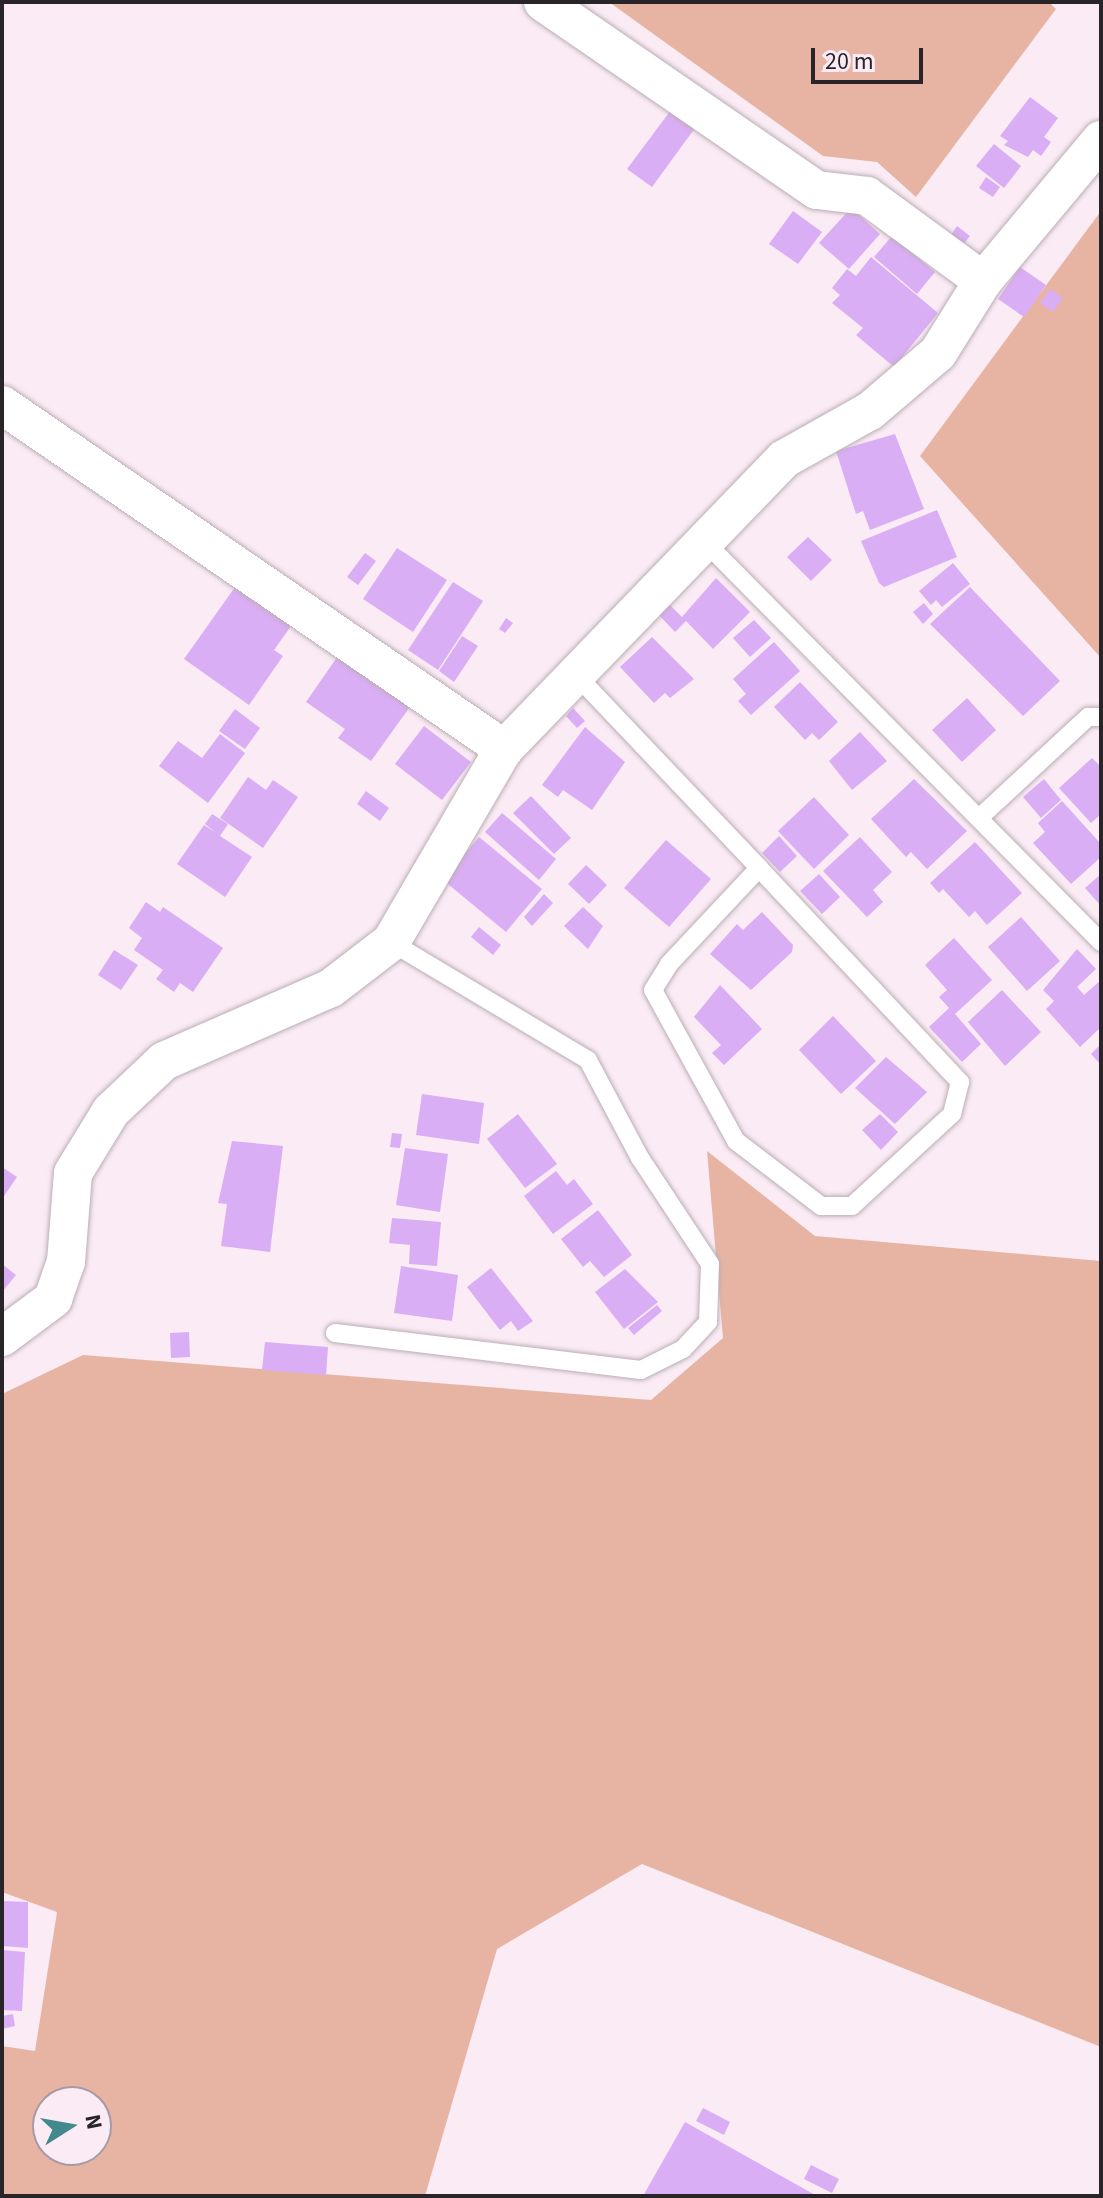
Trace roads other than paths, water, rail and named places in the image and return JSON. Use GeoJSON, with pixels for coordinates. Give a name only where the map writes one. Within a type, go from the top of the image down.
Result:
{"type":"FeatureCollection","features":[{"type":"Feature","properties":{"kind":"street"},"geometry":{"type":"LineString","coordinates":[[543,2],[817,190],[867,196],[983,281]]}},
{"type":"Feature","properties":{"kind":"street"},"geometry":{"type":"LineString","coordinates":[[2,1337],[53,1299],[66,1262],[73,1173],[111,1111],[164,1061],[331,988],[391,942],[504,749],[578,677],[702,539],[784,459],[870,411],[938,353],[983,281],[1101,140]]}},
{"type":"Feature","properties":{"kind":"street"},"geometry":{"type":"LineString","coordinates":[[2,405],[504,749]]}},
{"type":"Feature","properties":{"kind":"lane"},"geometry":{"type":"LineString","coordinates":[[702,539],[1101,942]]}},
{"type":"Feature","properties":{"kind":"lane"},"geometry":{"type":"LineString","coordinates":[[578,677],[759,868],[960,1082],[952,1114],[852,1206],[821,1206],[736,1141],[653,990],[669,964],[759,868]]}},
{"type":"Feature","properties":{"kind":"lane"},"geometry":{"type":"LineString","coordinates":[[979,818],[1088,717],[1101,717]]}},
{"type":"Feature","properties":{"kind":"lane"},"geometry":{"type":"LineString","coordinates":[[335,1333],[641,1370],[683,1349],[708,1322],[710,1264],[640,1158],[588,1060],[391,942]]}}]}
